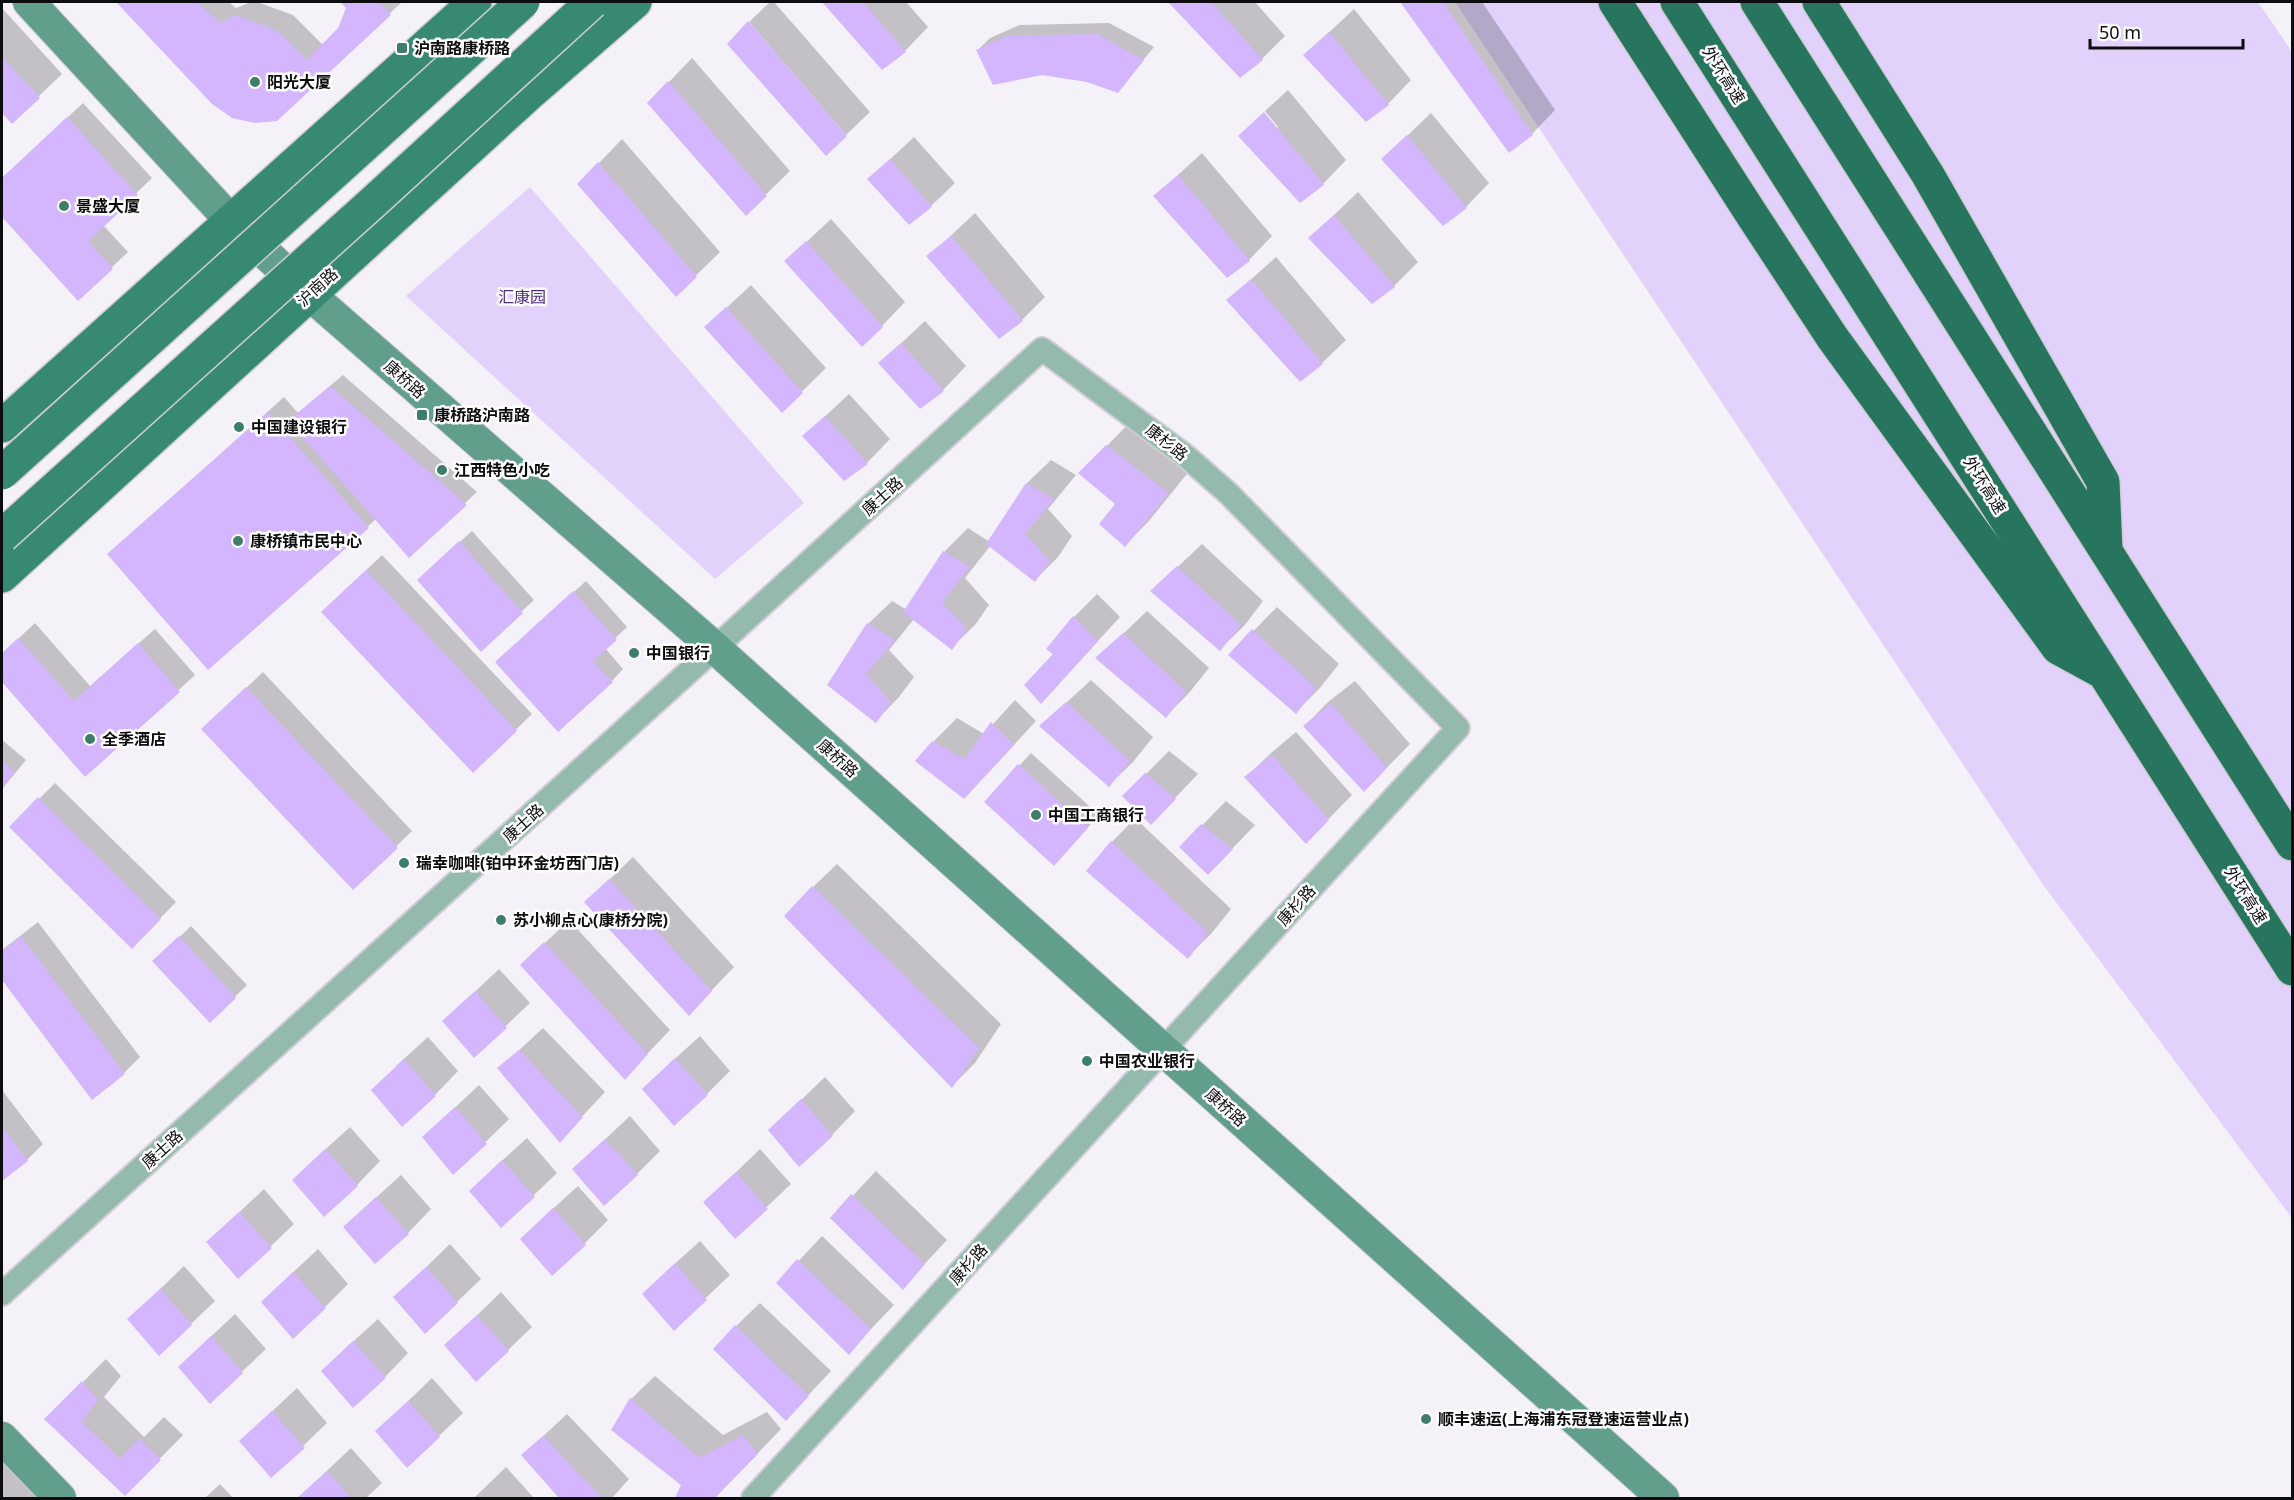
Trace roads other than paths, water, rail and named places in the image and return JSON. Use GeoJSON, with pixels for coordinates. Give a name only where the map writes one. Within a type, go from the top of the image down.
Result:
{"type":"FeatureCollection","features":[{"type":"Feature","properties":{"kind":"highway"},"geometry":{"type":"LineString","coordinates":[[1615,2],[1796,283],[1875,398],[2058,648],[2104,672]]}},
{"type":"Feature","properties":{"kind":"highway","name":"外环高速"},"geometry":{"type":"LineString","coordinates":[[1677,2],[2292,969]]}},
{"type":"Feature","properties":{"kind":"highway"},"geometry":{"type":"LineString","coordinates":[[1757,2],[2292,844]]}},
{"type":"Feature","properties":{"kind":"highway"},"geometry":{"type":"LineString","coordinates":[[1819,2],[1933,185],[2103,482],[2106,551]]}},
{"type":"Feature","properties":{"kind":"main road","name":"康桥路"},"geometry":{"type":"LineString","coordinates":[[29,2],[231,221],[309,294],[715,648],[1663,1498]]}},
{"type":"Feature","properties":{"kind":"main road"},"geometry":{"type":"LineString","coordinates":[[2,426],[474,2]]}},
{"type":"Feature","properties":{"kind":"main road"},"geometry":{"type":"LineString","coordinates":[[2,473],[523,2]]}},
{"type":"Feature","properties":{"kind":"main road"},"geometry":{"type":"LineString","coordinates":[[2,536],[592,2]]}},
{"type":"Feature","properties":{"kind":"main road","name":"沪南路"},"geometry":{"type":"LineString","coordinates":[[2,576],[529,94],[635,2]]}},
{"type":"Feature","properties":{"kind":"main road"},"geometry":{"type":"LineString","coordinates":[[2,1438],[60,1498]]}},
{"type":"Feature","properties":{"kind":"street","name":"康士路"},"geometry":{"type":"LineString","coordinates":[[2,1294],[1042,349]]}},
{"type":"Feature","properties":{"kind":"street","name":"康杉路"},"geometry":{"type":"LineString","coordinates":[[753,1498],[1458,728],[1229,494],[1187,457],[1042,349]]}},
{"type":"Feature","properties":{"kind":"place","name":"沪南路康桥路"},"geometry":{"type":"Point","coordinates":[402,48]}},
{"type":"Feature","properties":{"kind":"place","name":"阳光大厦"},"geometry":{"type":"Point","coordinates":[255,82]}},
{"type":"Feature","properties":{"kind":"place","name":"景盛大厦"},"geometry":{"type":"Point","coordinates":[64,206]}},
{"type":"Feature","properties":{"kind":"place","name":"康桥路沪南路"},"geometry":{"type":"Point","coordinates":[422,415]}},
{"type":"Feature","properties":{"kind":"place","name":"中国建设银行"},"geometry":{"type":"Point","coordinates":[239,427]}},
{"type":"Feature","properties":{"kind":"place","name":"江西特色小吃"},"geometry":{"type":"Point","coordinates":[442,470]}},
{"type":"Feature","properties":{"kind":"place","name":"康桥镇市民中心"},"geometry":{"type":"Point","coordinates":[238,541]}},
{"type":"Feature","properties":{"kind":"place","name":"中国银行"},"geometry":{"type":"Point","coordinates":[634,653]}},
{"type":"Feature","properties":{"kind":"place","name":"全季酒店"},"geometry":{"type":"Point","coordinates":[90,739]}},
{"type":"Feature","properties":{"kind":"place","name":"中国工商银行"},"geometry":{"type":"Point","coordinates":[1036,815]}},
{"type":"Feature","properties":{"kind":"place","name":"瑞幸咖啡(铂中环金坊西门店)"},"geometry":{"type":"Point","coordinates":[404,863]}},
{"type":"Feature","properties":{"kind":"place","name":"苏小柳点心(康桥分院)"},"geometry":{"type":"Point","coordinates":[501,920]}},
{"type":"Feature","properties":{"kind":"place","name":"中国农业银行"},"geometry":{"type":"Point","coordinates":[1087,1061]}},
{"type":"Feature","properties":{"kind":"place","name":"顺丰速运(上海浦东冠登速运营业点)"},"geometry":{"type":"Point","coordinates":[1426,1419]}},
{"type":"Feature","properties":{"kind":"park label","name":"汇康园"},"geometry":{"type":"Point","coordinates":[522,297]}}]}
